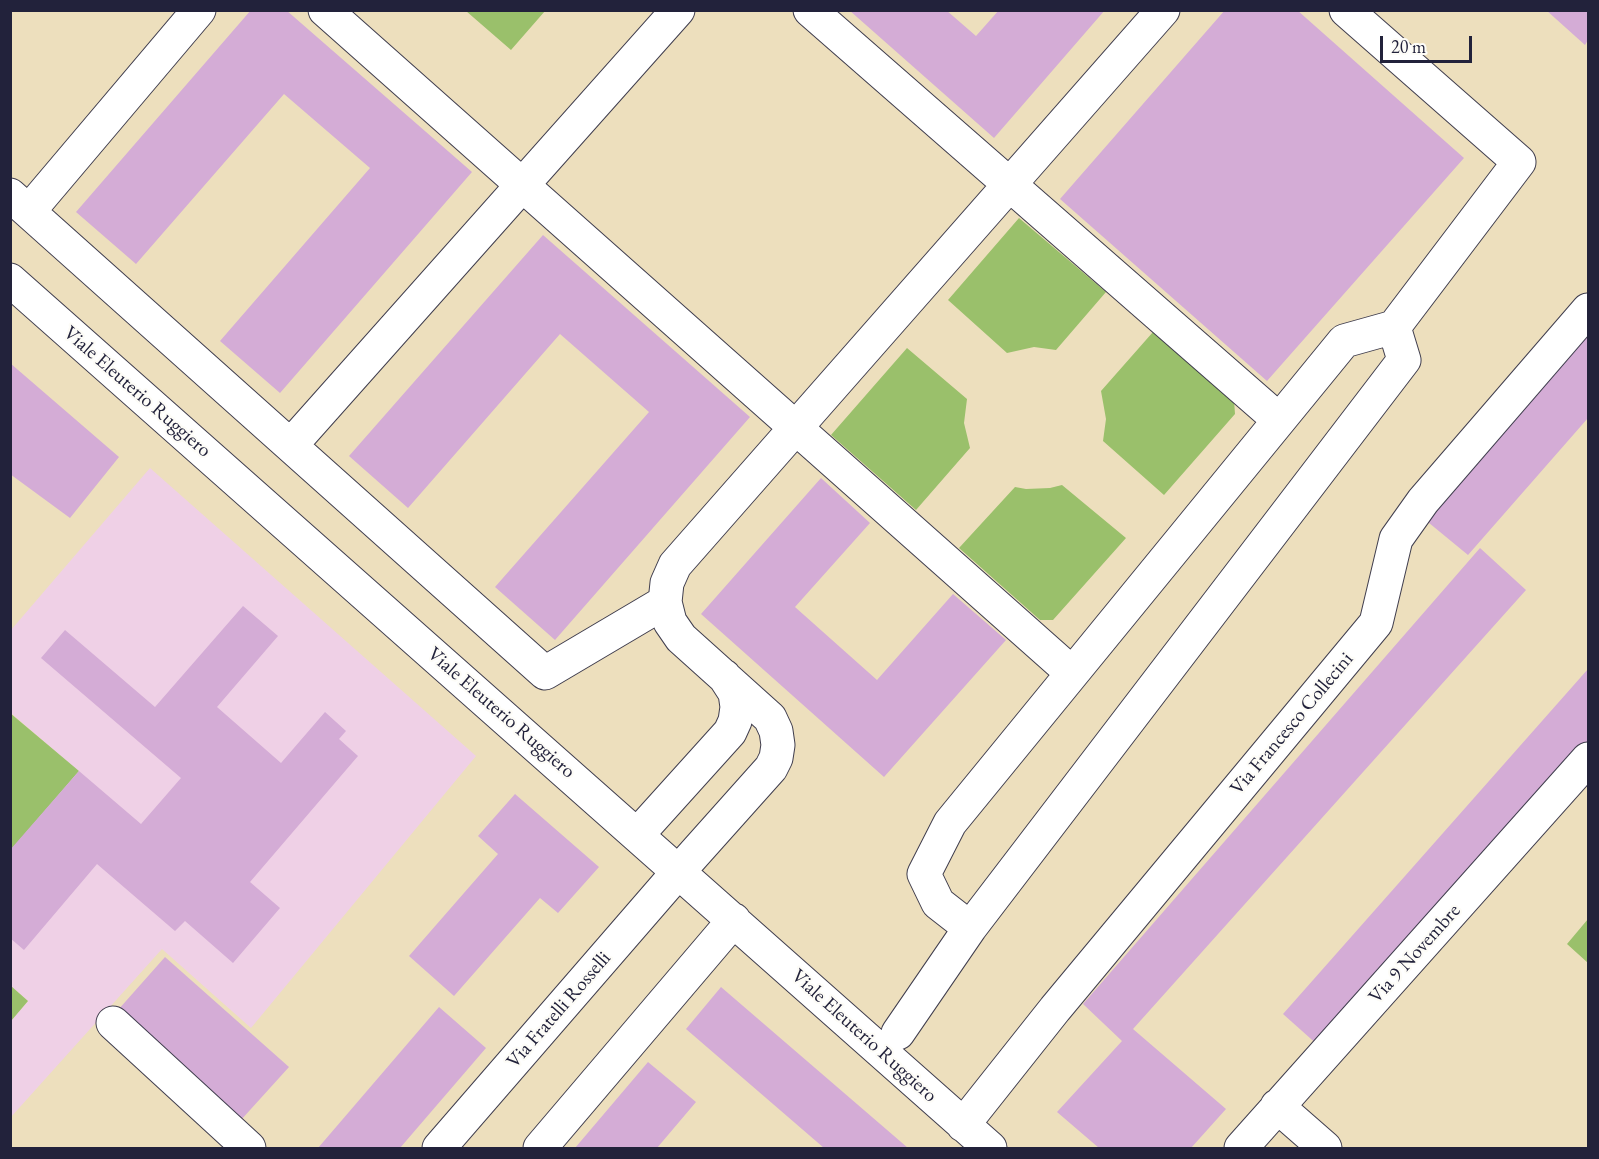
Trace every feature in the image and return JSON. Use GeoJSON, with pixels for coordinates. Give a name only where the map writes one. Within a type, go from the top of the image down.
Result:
{"type":"FeatureCollection","features":[{"type":"Feature","properties":{"kind":"street"},"geometry":{"type":"LineString","coordinates":[[199,10],[20,203],[545,673],[665,602]]}},
{"type":"Feature","properties":{"kind":"street"},"geometry":{"type":"LineString","coordinates":[[325,10],[1072,673]]}},
{"type":"Feature","properties":{"kind":"street"},"geometry":{"type":"LineString","coordinates":[[291,445],[678,10]]}},
{"type":"Feature","properties":{"kind":"street"},"geometry":{"type":"LineString","coordinates":[[810,10],[1279,420]]}},
{"type":"Feature","properties":{"kind":"street"},"geometry":{"type":"LineString","coordinates":[[638,834],[730,732],[735,721],[737,707],[735,693],[729,681],[681,638],[670,622],[665,602],[667,583],[675,565],[1163,10]]}},
{"type":"Feature","properties":{"kind":"street"},"geometry":{"type":"LineString","coordinates":[[970,928],[938,903],[924,874],[950,823],[1344,341],[1394,327],[1520,162],[1346,10]]}},
{"type":"Feature","properties":{"kind":"street","name":"Viale Eleuterio Ruggiero"},"geometry":{"type":"LineString","coordinates":[[10,280],[638,834],[990,1149]]}},
{"type":"Feature","properties":{"kind":"street","name":"Via Francesco Collecini"},"geometry":{"type":"LineString","coordinates":[[963,1125],[1063,1000],[1376,623],[1395,539],[1423,501],[1588,310]]}},
{"type":"Feature","properties":{"kind":"street"},"geometry":{"type":"LineString","coordinates":[[898,1033],[970,928],[1404,360],[1394,327]]}},
{"type":"Feature","properties":{"kind":"street","name":"Via Fratelli Rosselli"},"geometry":{"type":"LineString","coordinates":[[439,1149],[678,871],[771,768],[776,758],[778,745],[776,731],[770,718],[719,671]]}},
{"type":"Feature","properties":{"kind":"street","name":"Via 9 Novembre"},"geometry":{"type":"LineString","coordinates":[[1241,1149],[1588,759]]}},
{"type":"Feature","properties":{"kind":"street"},"geometry":{"type":"LineString","coordinates":[[540,1149],[734,920]]}},
{"type":"Feature","properties":{"kind":"street"},"geometry":{"type":"LineString","coordinates":[[112,1023],[249,1149]]}},
{"type":"Feature","properties":{"kind":"street"},"geometry":{"type":"LineString","coordinates":[[1277,1106],[1325,1149]]}},
{"type":"Feature","properties":{"kind":"shaded area"},"geometry":{"type":"Polygon","coordinates":[[[150,468],[476,756],[251,1028],[162,949],[11,1117],[11,1021],[28,1001],[11,986],[11,850],[78,771],[11,713],[11,630],[150,468]]]}},
{"type":"Feature","properties":{"kind":"green space"},"geometry":{"type":"Polygon","coordinates":[[[466,11],[545,11],[511,50],[466,11]]]}},
{"type":"Feature","properties":{"kind":"green space"},"geometry":{"type":"Polygon","coordinates":[[[1019,218],[1106,292],[1056,350],[1034,347],[1007,353],[948,300],[1019,218]]]}},
{"type":"Feature","properties":{"kind":"green space"},"geometry":{"type":"Polygon","coordinates":[[[1153,332],[1234,400],[1235,414],[1164,495],[1103,441],[1106,419],[1101,391],[1153,332]]]}},
{"type":"Feature","properties":{"kind":"green space"},"geometry":{"type":"Polygon","coordinates":[[[907,348],[967,399],[964,423],[970,448],[916,510],[831,435],[907,348]]]}},
{"type":"Feature","properties":{"kind":"green space"},"geometry":{"type":"Polygon","coordinates":[[[1062,485],[1126,538],[1053,620],[1040,620],[959,548],[1015,487],[1050,488],[1062,485]]]}},
{"type":"Feature","properties":{"kind":"green space"},"geometry":{"type":"Polygon","coordinates":[[[10,713],[79,771],[11,850],[10,713]]]}},
{"type":"Feature","properties":{"kind":"green space"},"geometry":{"type":"Polygon","coordinates":[[[1588,919],[1588,963],[1567,944],[1588,919]]]}},
{"type":"Feature","properties":{"kind":"green space"},"geometry":{"type":"Polygon","coordinates":[[[11,986],[28,1001],[11,1021],[11,986]]]}},
{"type":"Feature","properties":{"kind":"building"},"geometry":{"type":"Polygon","coordinates":[[[251,10],[286,10],[472,172],[280,393],[220,341],[370,168],[284,94],[136,264],[76,212],[251,10]]]}},
{"type":"Feature","properties":{"kind":"building"},"geometry":{"type":"Polygon","coordinates":[[[849,10],[946,10],[976,36],[999,10],[1105,10],[994,138],[849,10]]]}},
{"type":"Feature","properties":{"kind":"building"},"geometry":{"type":"Polygon","coordinates":[[[1225,10],[1297,10],[1464,158],[1267,381],[1060,199],[1225,10]]]}},
{"type":"Feature","properties":{"kind":"building"},"geometry":{"type":"Polygon","coordinates":[[[1546,10],[1588,10],[1588,40],[1585,45],[1546,10]]]}},
{"type":"Feature","properties":{"kind":"building"},"geometry":{"type":"Polygon","coordinates":[[[543,235],[750,417],[555,640],[495,587],[649,412],[560,334],[408,508],[349,456],[543,235]]]}},
{"type":"Feature","properties":{"kind":"building"},"geometry":{"type":"Polygon","coordinates":[[[1588,333],[1588,418],[1468,555],[1423,518],[1588,333]]]}},
{"type":"Feature","properties":{"kind":"building"},"geometry":{"type":"Polygon","coordinates":[[[10,363],[119,457],[70,518],[10,474],[10,363]]]}},
{"type":"Feature","properties":{"kind":"building"},"geometry":{"type":"Polygon","coordinates":[[[821,478],[870,523],[795,607],[877,680],[953,594],[1006,640],[884,777],[701,614],[821,478]]]}},
{"type":"Feature","properties":{"kind":"building"},"geometry":{"type":"Polygon","coordinates":[[[1480,548],[1526,590],[1133,1029],[1226,1109],[1191,1148],[1099,1148],[1057,1112],[1122,1041],[1083,1004],[1480,548]]]}},
{"type":"Feature","properties":{"kind":"building"},"geometry":{"type":"Polygon","coordinates":[[[243,606],[278,636],[217,707],[281,763],[325,712],[346,731],[339,739],[358,756],[250,882],[280,908],[233,963],[185,921],[175,931],[97,864],[24,950],[10,938],[10,850],[79,771],[141,824],[181,778],[41,658],[65,630],[155,707],[243,606]]]}},
{"type":"Feature","properties":{"kind":"building"},"geometry":{"type":"Polygon","coordinates":[[[1588,669],[1588,743],[1320,1047],[1283,1014],[1588,669]]]}},
{"type":"Feature","properties":{"kind":"building"},"geometry":{"type":"Polygon","coordinates":[[[515,794],[599,867],[558,913],[540,898],[454,996],[409,956],[498,854],[478,836],[515,794]]]}},
{"type":"Feature","properties":{"kind":"building"},"geometry":{"type":"Polygon","coordinates":[[[165,957],[289,1067],[241,1120],[118,1010],[165,957]]]}},
{"type":"Feature","properties":{"kind":"building"},"geometry":{"type":"Polygon","coordinates":[[[721,987],[908,1148],[824,1148],[686,1029],[721,987]]]}},
{"type":"Feature","properties":{"kind":"building"},"geometry":{"type":"Polygon","coordinates":[[[439,1007],[486,1048],[400,1148],[318,1148],[439,1007]]]}},
{"type":"Feature","properties":{"kind":"building"},"geometry":{"type":"Polygon","coordinates":[[[648,1062],[696,1102],[657,1148],[575,1148],[648,1062]]]}}]}
